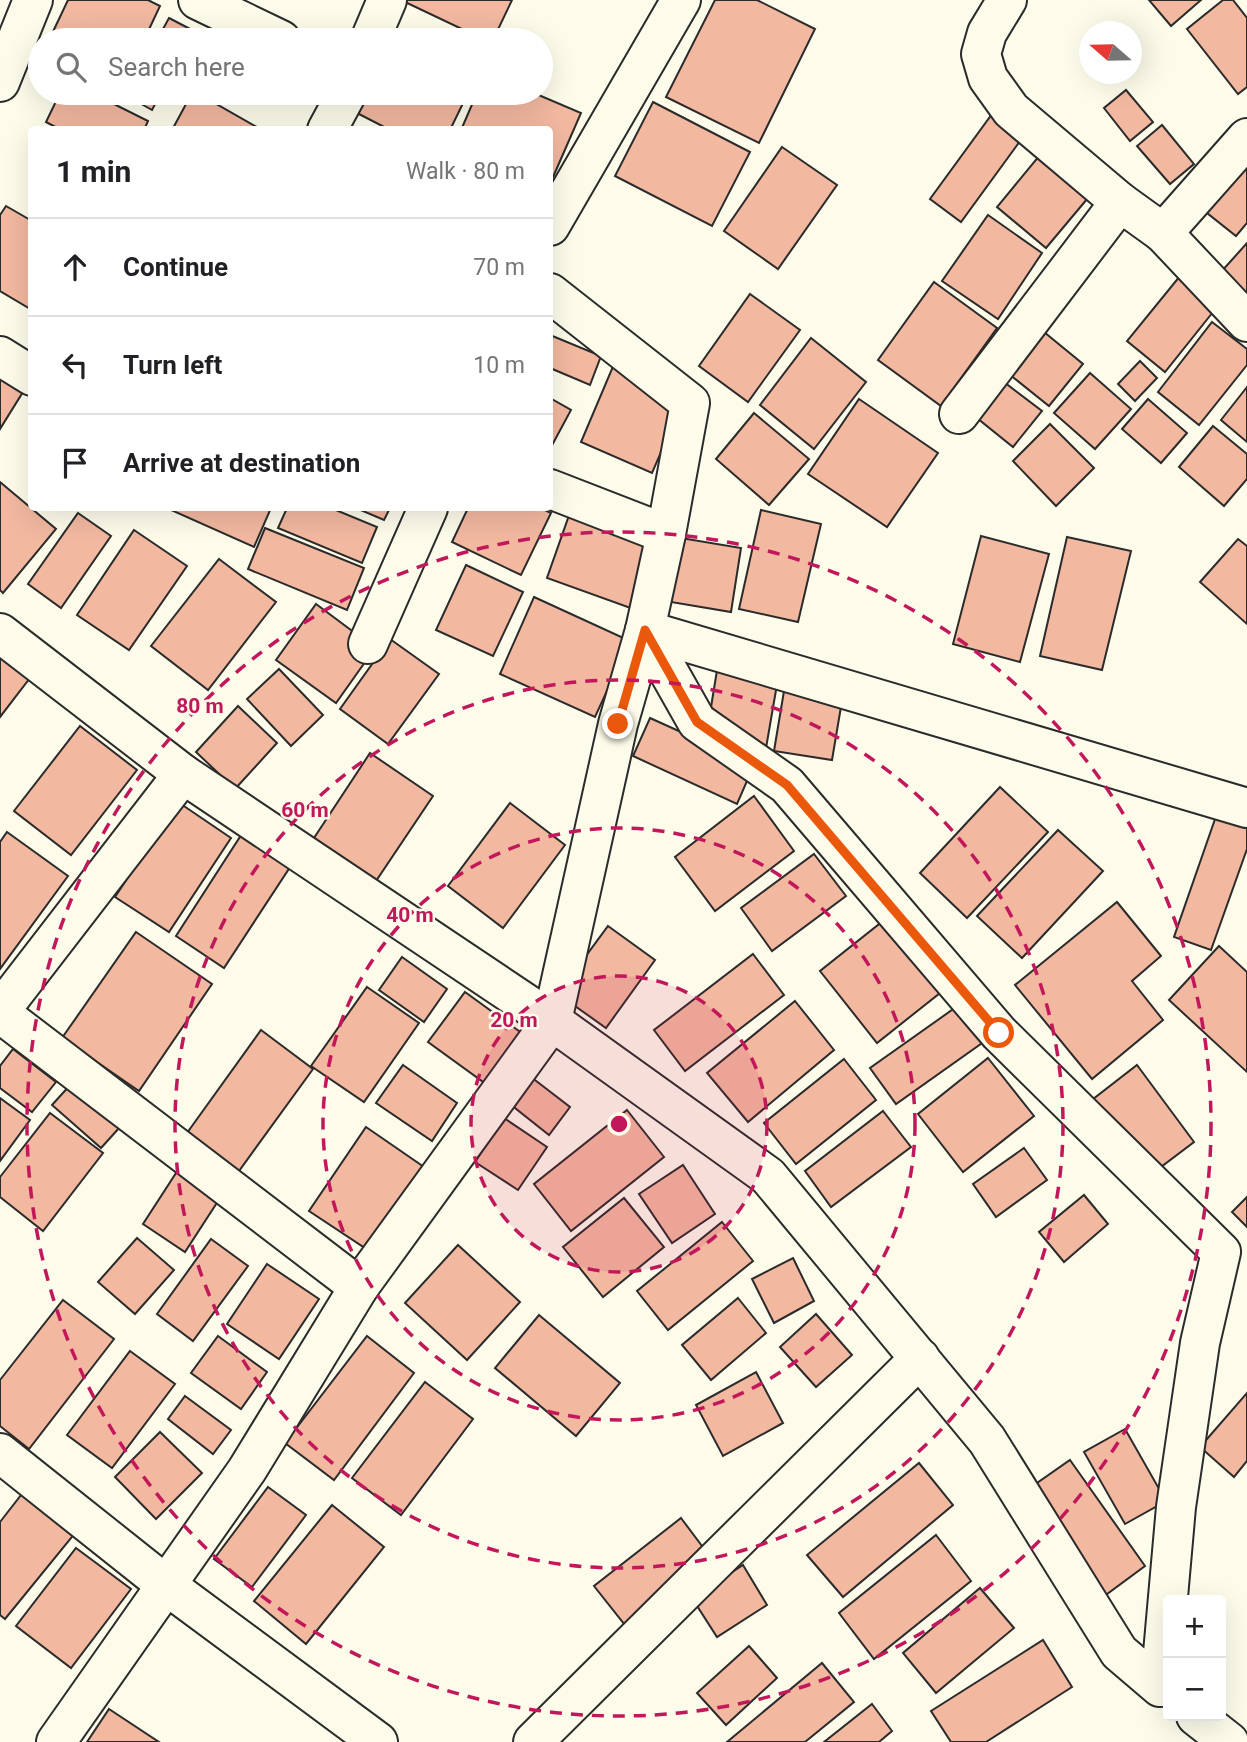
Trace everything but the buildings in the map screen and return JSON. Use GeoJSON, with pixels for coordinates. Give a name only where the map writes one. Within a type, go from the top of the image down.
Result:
{"type":"FeatureCollection","features":[{"type":"Feature","properties":{"kind":"street"},"geometry":{"type":"LineString","coordinates":[[0,82],[33,0]]}},
{"type":"Feature","properties":{"kind":"street"},"geometry":{"type":"LineString","coordinates":[[198,0],[256,28]]}},
{"type":"Feature","properties":{"kind":"street"},"geometry":{"type":"LineString","coordinates":[[375,28],[387,0]]}},
{"type":"Feature","properties":{"kind":"street"},"geometry":{"type":"LineString","coordinates":[[553,221],[681,0]]}},
{"type":"Feature","properties":{"kind":"street"},"geometry":{"type":"LineString","coordinates":[[1007,0],[987,33],[981,54],[988,78],[1011,110],[1121,202],[1163,233],[1247,322]]}},
{"type":"Feature","properties":{"kind":"street"},"geometry":{"type":"LineString","coordinates":[[329,126],[340,105]]}},
{"type":"Feature","properties":{"kind":"street"},"geometry":{"type":"LineString","coordinates":[[1163,233],[1247,138]]}},
{"type":"Feature","properties":{"kind":"street"},"geometry":{"type":"LineString","coordinates":[[959,414],[1121,202]]}},
{"type":"Feature","properties":{"kind":"street"},"geometry":{"type":"LineString","coordinates":[[56,1742],[247,1470],[359,1287],[552,1021],[618,724],[645,630],[690,403],[553,295]]}},
{"type":"Feature","properties":{"kind":"street"},"geometry":{"type":"LineString","coordinates":[[0,356],[28,374]]}},
{"type":"Feature","properties":{"kind":"street"},"geometry":{"type":"LineString","coordinates":[[553,490],[666,534]]}},
{"type":"Feature","properties":{"kind":"street"},"geometry":{"type":"LineString","coordinates":[[368,644],[427,511]]}},
{"type":"Feature","properties":{"kind":"street"},"geometry":{"type":"LineString","coordinates":[[645,630],[1247,808]]}},
{"type":"Feature","properties":{"kind":"street"},"geometry":{"type":"LineString","coordinates":[[645,630],[697,722],[787,785],[999,1033],[1234,1263],[1200,1343],[1175,1507],[1166,1658]]}},
{"type":"Feature","properties":{"kind":"street"},"geometry":{"type":"LineString","coordinates":[[0,633],[183,774],[552,1021],[768,1176],[987,1440],[1119,1652],[1163,1689]]}},
{"type":"Feature","properties":{"kind":"street"},"geometry":{"type":"LineString","coordinates":[[183,774],[0,1012],[359,1287]]}},
{"type":"Feature","properties":{"kind":"street"},"geometry":{"type":"LineString","coordinates":[[533,1742],[920,1357]]}},
{"type":"Feature","properties":{"kind":"street"},"geometry":{"type":"LineString","coordinates":[[0,1453],[166,1585],[378,1742]]}},
{"type":"Feature","properties":{"kind":"street"},"geometry":{"type":"LineString","coordinates":[[1202,1721],[1229,1742]]}},
{"type":"Feature","properties":{"kind":"route"},"geometry":{"type":"LineString","coordinates":[[618,724],[645,630],[697,722],[787,785],[999,1033]]}}]}
